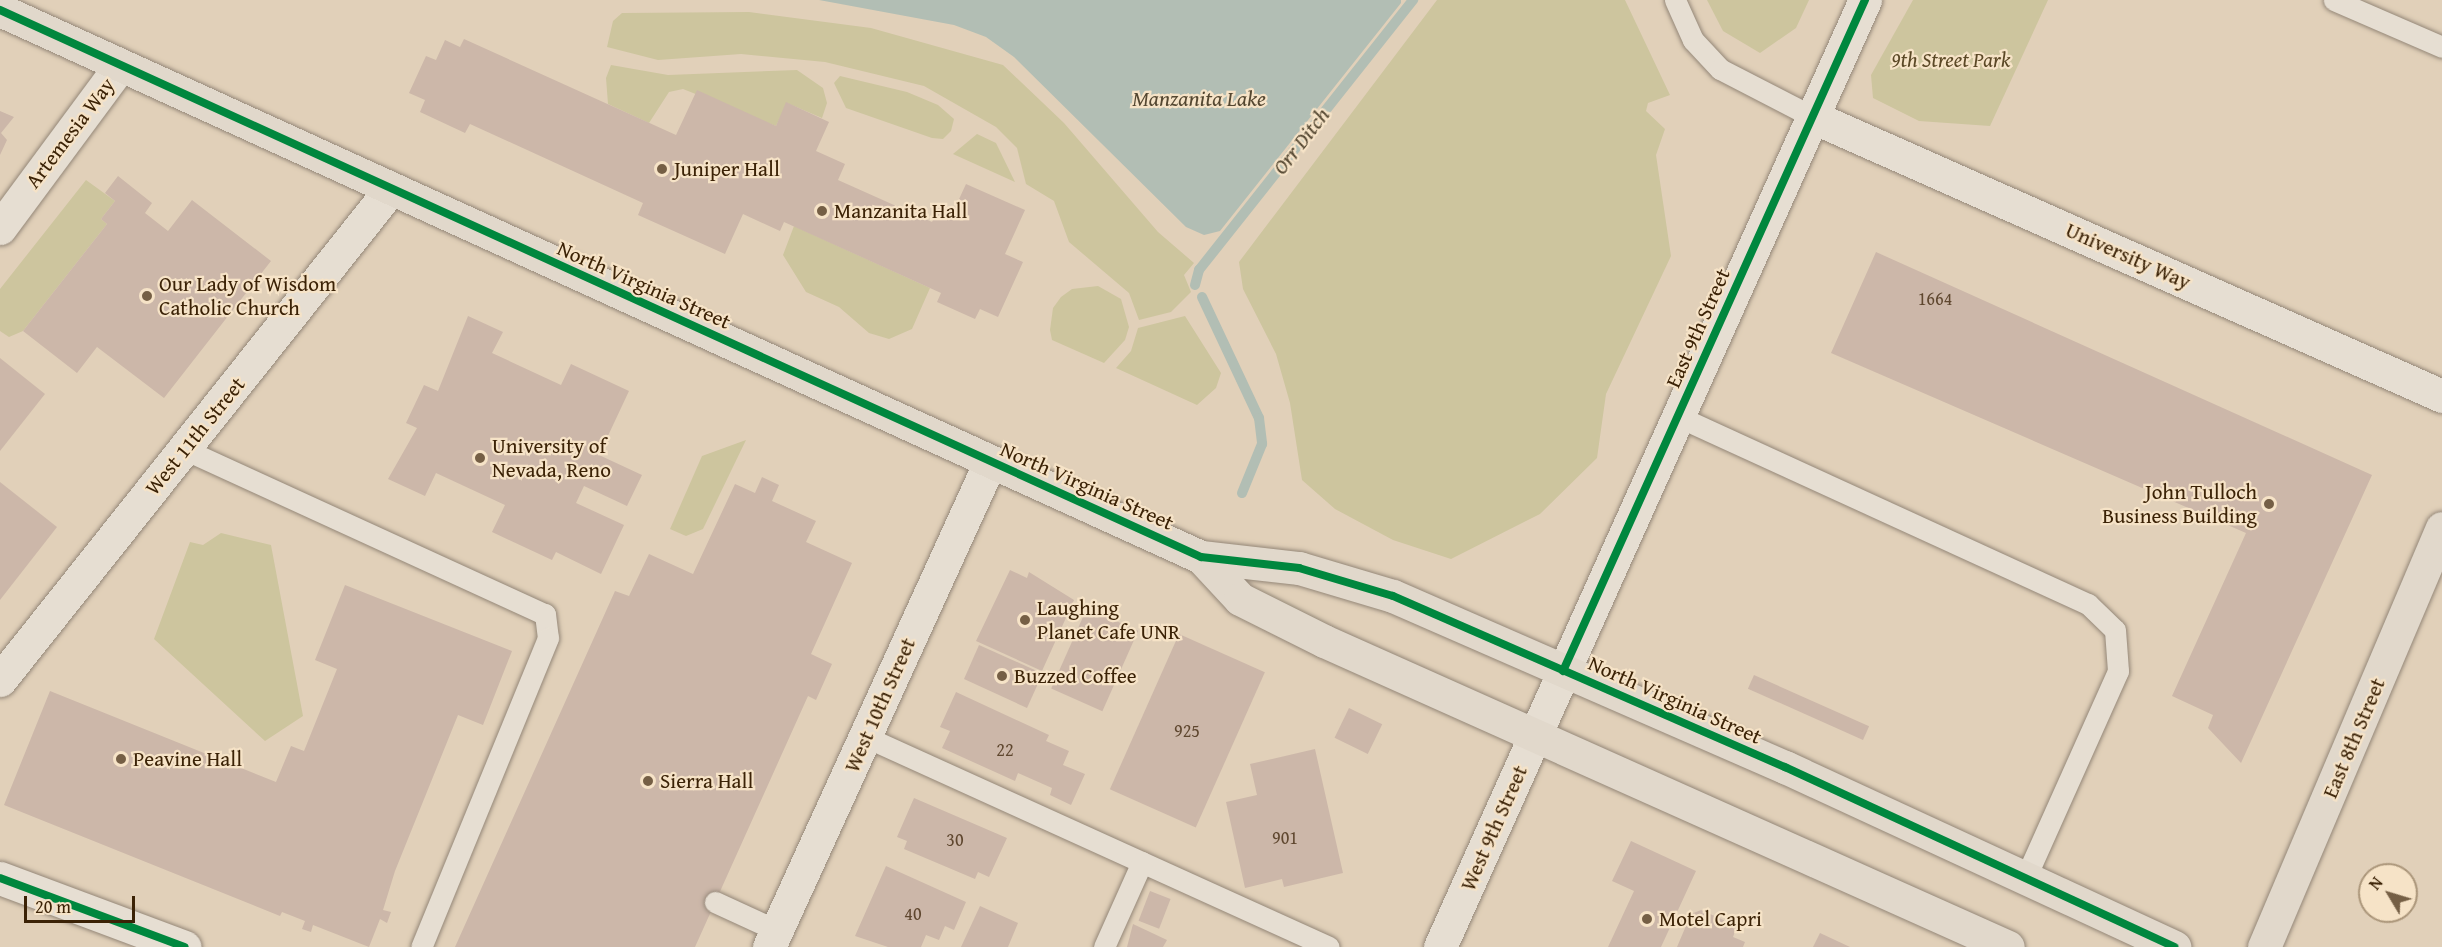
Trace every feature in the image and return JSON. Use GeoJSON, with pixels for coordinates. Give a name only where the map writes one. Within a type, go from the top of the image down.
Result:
{"type":"FeatureCollection","features":[{"type":"Feature","properties":{"kind":"main road","name":"North Virginia Street"},"geometry":{"type":"LineString","coordinates":[[0,10],[389,191],[1201,557],[1299,568],[1393,596],[1563,670],[2174,947]]}},
{"type":"Feature","properties":{"kind":"main road","name":"East 8th Street"},"geometry":{"type":"LineString","coordinates":[[2264,947],[2442,528]]}},
{"type":"Feature","properties":{"kind":"main road","name":"North Virginia Street"},"geometry":{"type":"LineString","coordinates":[[1201,557],[1240,599],[1541,721],[2008,947]]}},
{"type":"Feature","properties":{"kind":"street","name":"East 9th Street"},"geometry":{"type":"LineString","coordinates":[[1541,721],[1865,0]]}},
{"type":"Feature","properties":{"kind":"street","name":"Artemesia Way"},"geometry":{"type":"LineString","coordinates":[[0,228],[119,67]]}},
{"type":"Feature","properties":{"kind":"street","name":"University Way"},"geometry":{"type":"LineString","coordinates":[[1814,117],[2442,396]]}},
{"type":"Feature","properties":{"kind":"street","name":"West 11th Street"},"geometry":{"type":"LineString","coordinates":[[0,680],[186,450],[389,191]]}},
{"type":"Feature","properties":{"kind":"street","name":"West 10th Street"},"geometry":{"type":"LineString","coordinates":[[773,938],[990,462]]}},
{"type":"Feature","properties":{"kind":"street","name":"West 9th Street"},"geometry":{"type":"LineString","coordinates":[[1440,947],[1541,721]]}},
{"type":"Feature","properties":{"kind":"street"},"geometry":{"type":"LineString","coordinates":[[0,878],[185,947]]}},
{"type":"Feature","properties":{"kind":"lane"},"geometry":{"type":"LineString","coordinates":[[1675,0],[1693,40],[1720,69],[1814,117]]}},
{"type":"Feature","properties":{"kind":"lane"},"geometry":{"type":"LineString","coordinates":[[2334,0],[2442,47]]}},
{"type":"Feature","properties":{"kind":"lane"},"geometry":{"type":"LineString","coordinates":[[1677,416],[2088,604],[2115,630],[2118,671],[2025,879]]}},
{"type":"Feature","properties":{"kind":"lane"},"geometry":{"type":"LineString","coordinates":[[186,450],[545,614],[548,638],[421,947]]}},
{"type":"Feature","properties":{"kind":"lane"},"geometry":{"type":"LineString","coordinates":[[866,737],[1329,947]]}},
{"type":"Feature","properties":{"kind":"lane"},"geometry":{"type":"LineString","coordinates":[[1104,947],[1142,862]]}},
{"type":"Feature","properties":{"kind":"lane"},"geometry":{"type":"LineString","coordinates":[[716,902],[773,938]]}},
{"type":"Feature","properties":{"kind":"green space"},"geometry":{"type":"Polygon","coordinates":[[[1437,0],[1625,0],[1670,95],[1648,103],[1646,111],[1665,129],[1656,155],[1671,256],[1606,394],[1597,458],[1540,514],[1451,559],[1393,540],[1335,509],[1302,480],[1290,403],[1276,354],[1243,289],[1239,262],[1437,0]]]}},
{"type":"Feature","properties":{"kind":"green space"},"geometry":{"type":"Polygon","coordinates":[[[1707,0],[1809,0],[1796,28],[1760,53],[1723,31],[1707,0]]]}},
{"type":"Feature","properties":{"kind":"green space","name":"9th Street Park"},"geometry":{"type":"Polygon","coordinates":[[[1913,0],[2048,0],[1990,126],[1919,121],[1873,98],[1871,75],[1913,0]]]}},
{"type":"Feature","properties":{"kind":"green space"},"geometry":{"type":"Polygon","coordinates":[[[749,12],[871,28],[1003,65],[1064,123],[1158,232],[1194,263],[1184,275],[1191,292],[1171,312],[1139,320],[1129,293],[1069,242],[1054,201],[1026,184],[1017,148],[996,127],[924,86],[825,62],[741,54],[658,60],[607,47],[613,21],[622,13],[749,12]]]}},
{"type":"Feature","properties":{"kind":"green space"},"geometry":{"type":"Polygon","coordinates":[[[611,65],[668,75],[797,70],[823,88],[827,103],[822,118],[787,103],[776,126],[683,89],[669,92],[649,123],[608,104],[606,78],[611,65]]]}},
{"type":"Feature","properties":{"kind":"green space"},"geometry":{"type":"Polygon","coordinates":[[[840,76],[907,92],[938,105],[954,119],[951,131],[943,139],[932,138],[846,108],[834,83],[840,76]]]}},
{"type":"Feature","properties":{"kind":"green space"},"geometry":{"type":"Polygon","coordinates":[[[977,134],[996,143],[1015,182],[953,154],[977,134]]]}},
{"type":"Feature","properties":{"kind":"green space"},"geometry":{"type":"Polygon","coordinates":[[[86,180],[115,201],[101,219],[107,224],[23,331],[9,337],[0,331],[0,289],[86,180]]]}},
{"type":"Feature","properties":{"kind":"green space"},"geometry":{"type":"Polygon","coordinates":[[[794,226],[930,288],[912,329],[889,339],[869,333],[839,307],[806,292],[783,255],[794,226]]]}},
{"type":"Feature","properties":{"kind":"green space"},"geometry":{"type":"Polygon","coordinates":[[[1098,286],[1121,299],[1129,327],[1125,340],[1104,363],[1052,340],[1050,330],[1053,308],[1061,297],[1072,289],[1098,286]]]}},
{"type":"Feature","properties":{"kind":"green space"},"geometry":{"type":"Polygon","coordinates":[[[1185,316],[1221,373],[1216,388],[1197,405],[1116,368],[1131,351],[1138,328],[1185,316]]]}},
{"type":"Feature","properties":{"kind":"green space"},"geometry":{"type":"Polygon","coordinates":[[[746,440],[703,529],[686,536],[670,529],[702,456],[746,440]]]}},
{"type":"Feature","properties":{"kind":"green space"},"geometry":{"type":"Polygon","coordinates":[[[221,533],[271,545],[303,716],[265,741],[154,639],[190,542],[203,545],[221,533]]]}},
{"type":"Feature","properties":{"kind":"water","name":"Manzanita Lake"},"geometry":{"type":"Polygon","coordinates":[[[819,0],[1401,0],[1401,3],[1220,231],[1204,235],[1186,227],[1014,57],[986,37],[954,25],[819,0]]]}},
{"type":"Feature","properties":{"kind":"building"},"geometry":{"type":"Polygon","coordinates":[[[464,39],[676,135],[697,90],[776,126],[786,102],[829,122],[816,151],[845,164],[838,180],[932,222],[941,204],[954,210],[966,184],[1025,210],[1005,254],[1023,262],[998,317],[980,309],[975,319],[937,302],[941,293],[784,222],[780,231],[743,214],[725,254],[638,215],[643,203],[470,124],[465,133],[420,112],[425,100],[409,93],[426,56],[436,60],[445,40],[460,47],[464,39]]]}},
{"type":"Feature","properties":{"kind":"building"},"geometry":{"type":"Polygon","coordinates":[[[0,111],[14,117],[1,133],[7,140],[0,155],[0,111]]]}},
{"type":"Feature","properties":{"kind":"building","name":"Our Lady of Wisdom Catholic Church"},"geometry":{"type":"Polygon","coordinates":[[[118,176],[152,203],[145,213],[168,231],[192,200],[271,261],[164,398],[97,347],[77,373],[23,331],[107,224],[101,219],[115,201],[105,193],[118,176]]]}},
{"type":"Feature","properties":{"kind":"building","name":"John Tulloch Business Building"},"geometry":{"type":"Polygon","coordinates":[[[1876,252],[2372,475],[2241,763],[2208,728],[2213,715],[2172,696],[2246,533],[1831,353],[1876,252]]]}},
{"type":"Feature","properties":{"kind":"building"},"geometry":{"type":"Polygon","coordinates":[[[468,316],[503,332],[492,353],[561,385],[571,364],[629,391],[599,455],[642,475],[627,506],[584,486],[576,503],[624,525],[601,574],[556,552],[552,560],[492,532],[505,505],[436,473],[425,496],[388,479],[417,428],[406,423],[424,385],[438,391],[468,316]]]}},
{"type":"Feature","properties":{"kind":"building"},"geometry":{"type":"Polygon","coordinates":[[[0,358],[45,394],[0,451],[0,358]]]}},
{"type":"Feature","properties":{"kind":"building"},"geometry":{"type":"Polygon","coordinates":[[[762,477],[779,485],[772,501],[816,521],[806,542],[852,563],[811,654],[832,664],[816,700],[808,696],[695,947],[455,947],[615,591],[629,596],[649,554],[693,574],[735,484],[755,493],[762,477]]]}},
{"type":"Feature","properties":{"kind":"building"},"geometry":{"type":"Polygon","coordinates":[[[0,482],[57,527],[0,600],[0,482]]]}},
{"type":"Feature","properties":{"kind":"building","name":"Laughing Planet Cafe UNR"},"geometry":{"type":"Polygon","coordinates":[[[1010,570],[1027,578],[1029,572],[1074,600],[1042,671],[976,641],[1010,570]]]}},
{"type":"Feature","properties":{"kind":"building","name":"Peavine Hall"},"geometry":{"type":"Polygon","coordinates":[[[345,585],[512,651],[483,725],[458,715],[395,871],[383,910],[391,912],[387,923],[380,919],[369,947],[313,925],[311,932],[302,929],[305,921],[282,912],[280,916],[4,805],[50,691],[276,782],[291,746],[304,751],[337,669],[315,660],[345,585]]]}},
{"type":"Feature","properties":{"kind":"building"},"geometry":{"type":"Polygon","coordinates":[[[1087,608],[1138,631],[1102,711],[1051,688],[1087,608]]]}},
{"type":"Feature","properties":{"kind":"building"},"geometry":{"type":"Polygon","coordinates":[[[1179,634],[1265,672],[1196,828],[1110,789],[1179,634]]]}},
{"type":"Feature","properties":{"kind":"building","name":"Buzzed Coffee"},"geometry":{"type":"Polygon","coordinates":[[[979,645],[1037,671],[1041,677],[1027,708],[964,679],[979,645]]]}},
{"type":"Feature","properties":{"kind":"building"},"geometry":{"type":"Polygon","coordinates":[[[1754,675],[1869,726],[1863,740],[1748,689],[1754,675]]]}},
{"type":"Feature","properties":{"kind":"building"},"geometry":{"type":"Polygon","coordinates":[[[956,692],[1049,735],[1046,741],[1069,751],[1063,765],[1085,774],[1071,805],[1050,795],[1052,788],[1018,773],[1015,781],[942,748],[950,731],[940,727],[956,692]]]}},
{"type":"Feature","properties":{"kind":"building"},"geometry":{"type":"Polygon","coordinates":[[[1349,708],[1382,724],[1368,754],[1335,738],[1349,708]]]}},
{"type":"Feature","properties":{"kind":"building"},"geometry":{"type":"Polygon","coordinates":[[[1315,749],[1343,873],[1284,887],[1282,879],[1245,888],[1226,802],[1257,795],[1250,764],[1315,749]]]}},
{"type":"Feature","properties":{"kind":"building"},"geometry":{"type":"Polygon","coordinates":[[[914,798],[1007,838],[989,877],[978,872],[975,879],[904,849],[907,841],[897,837],[914,798]]]}},
{"type":"Feature","properties":{"kind":"building","name":"Motel Capri"},"geometry":{"type":"Polygon","coordinates":[[[1631,841],[1696,871],[1661,947],[1608,947],[1634,891],[1612,881],[1631,841]]]}},
{"type":"Feature","properties":{"kind":"building"},"geometry":{"type":"Polygon","coordinates":[[[886,866],[966,902],[954,930],[945,926],[939,940],[926,935],[921,947],[888,947],[855,936],[886,866]]]}},
{"type":"Feature","properties":{"kind":"building"},"geometry":{"type":"Polygon","coordinates":[[[1150,891],[1171,899],[1159,929],[1139,921],[1150,891]]]}},
{"type":"Feature","properties":{"kind":"building"},"geometry":{"type":"Polygon","coordinates":[[[980,906],[1018,923],[1008,947],[961,947],[980,906]]]}},
{"type":"Feature","properties":{"kind":"building"},"geometry":{"type":"Polygon","coordinates":[[[1701,910],[1737,926],[1733,937],[1745,942],[1743,947],[1677,947],[1691,914],[1701,910]]]}},
{"type":"Feature","properties":{"kind":"building"},"geometry":{"type":"Polygon","coordinates":[[[1133,924],[1167,940],[1163,947],[1127,947],[1133,924]]]}},
{"type":"Feature","properties":{"kind":"building"},"geometry":{"type":"Polygon","coordinates":[[[1820,933],[1850,947],[1813,947],[1820,933]]]}},
{"type":"Feature","properties":{"kind":"waterway","name":"Orr Ditch"},"geometry":{"type":"LineString","coordinates":[[1195,285],[1199,270],[1413,0]]}},
{"type":"Feature","properties":{"kind":"waterway","name":"Orr Ditch"},"geometry":{"type":"LineString","coordinates":[[1202,297],[1259,418],[1262,444],[1242,493]]}},
{"type":"Feature","properties":{"kind":"cycle path"},"geometry":{"type":"LineString","coordinates":[[1563,671],[1865,0]]}},
{"type":"Feature","properties":{"kind":"cycle path"},"geometry":{"type":"LineString","coordinates":[[0,10],[1201,557],[1299,568],[1393,596],[1785,767],[2174,947]]}},
{"type":"Feature","properties":{"kind":"cycle path"},"geometry":{"type":"LineString","coordinates":[[0,878],[185,947]]}},
{"type":"Feature","properties":{"kind":"place","name":"Juniper Hall"},"geometry":{"type":"Point","coordinates":[662,169]}},
{"type":"Feature","properties":{"kind":"place","name":"Manzanita Hall"},"geometry":{"type":"Point","coordinates":[822,211]}},
{"type":"Feature","properties":{"kind":"place","name":"Our Lady of Wisdom Catholic Church"},"geometry":{"type":"Point","coordinates":[147,296]}},
{"type":"Feature","properties":{"kind":"place","name":"University of Nevada, Reno"},"geometry":{"type":"Point","coordinates":[480,458]}},
{"type":"Feature","properties":{"kind":"place","name":"John Tulloch Business Building"},"geometry":{"type":"Point","coordinates":[2269,504]}},
{"type":"Feature","properties":{"kind":"place","name":"Laughing Planet Cafe UNR"},"geometry":{"type":"Point","coordinates":[1025,620]}},
{"type":"Feature","properties":{"kind":"place","name":"Buzzed Coffee"},"geometry":{"type":"Point","coordinates":[1002,676]}},
{"type":"Feature","properties":{"kind":"place","name":"Peavine Hall"},"geometry":{"type":"Point","coordinates":[121,759]}},
{"type":"Feature","properties":{"kind":"place","name":"Sierra Hall"},"geometry":{"type":"Point","coordinates":[648,781]}},
{"type":"Feature","properties":{"kind":"place","name":"Motel Capri"},"geometry":{"type":"Point","coordinates":[1647,919]}}]}
